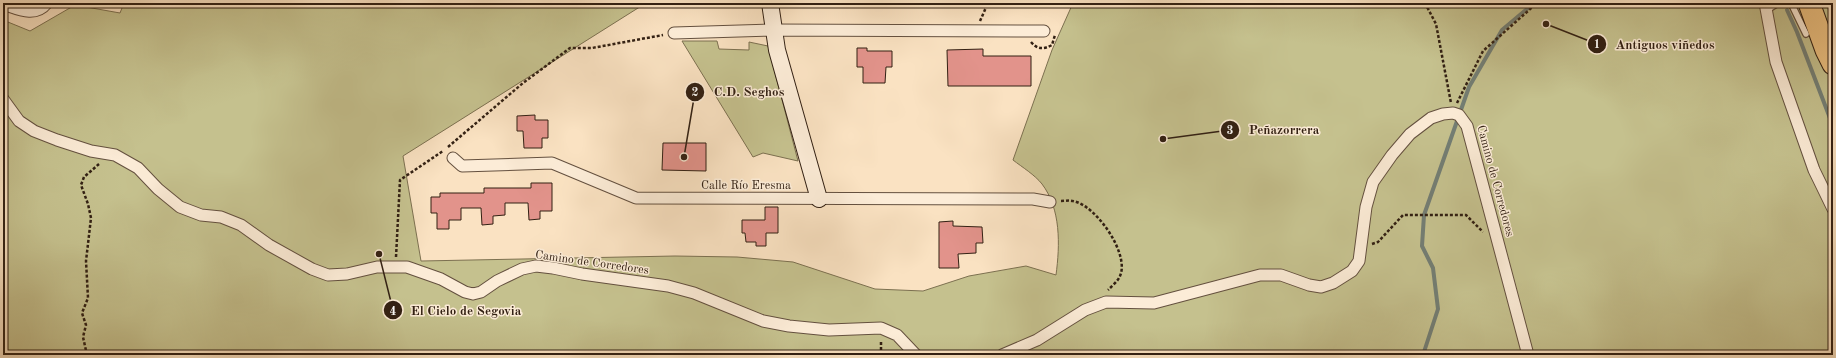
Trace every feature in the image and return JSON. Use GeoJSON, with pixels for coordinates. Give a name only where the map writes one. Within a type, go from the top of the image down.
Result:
{"type":"FeatureCollection","features":[{"type":"Feature","properties":{"kind":"highway"},"geometry":{"type":"LineString","coordinates":[[1809,3],[1826,50],[1833,64]]}},
{"type":"Feature","properties":{"kind":"highway"},"geometry":{"type":"LineString","coordinates":[[1825,3],[1833,31]]}},
{"type":"Feature","properties":{"kind":"street"},"geometry":{"type":"LineString","coordinates":[[3,4],[31,12],[40,10],[47,3]]}},
{"type":"Feature","properties":{"kind":"street"},"geometry":{"type":"LineString","coordinates":[[770,3],[777,50],[819,199]]}},
{"type":"Feature","properties":{"kind":"street"},"geometry":{"type":"LineString","coordinates":[[1766,6],[1776,62],[1814,170],[1833,209]]}},
{"type":"Feature","properties":{"kind":"street"},"geometry":{"type":"LineString","coordinates":[[674,33],[774,30],[1044,31]]}},
{"type":"Feature","properties":{"kind":"street","name":"Camino de Corredores"},"geometry":{"type":"LineString","coordinates":[[3,99],[19,121],[34,131],[91,151],[115,155],[138,168],[158,189],[180,207],[201,215],[221,217],[241,225],[269,245],[317,271],[328,275],[348,274],[377,266],[407,267],[441,279],[465,292],[473,294],[481,292],[497,281],[522,269],[536,266],[668,286],[694,293],[763,321],[789,326],[828,330],[881,328],[897,335],[916,355]]}},
{"type":"Feature","properties":{"kind":"street"},"geometry":{"type":"LineString","coordinates":[[1002,355],[1037,340],[1085,310],[1106,302],[1154,303],[1260,275],[1281,275],[1309,285],[1321,287],[1333,283],[1352,271],[1359,261],[1366,207],[1373,182],[1392,155],[1410,134],[1431,118],[1443,114],[1453,113]]}},
{"type":"Feature","properties":{"kind":"street","name":"Camino de Corredores"},"geometry":{"type":"LineString","coordinates":[[1453,113],[1459,115],[1467,126],[1528,355]]}},
{"type":"Feature","properties":{"kind":"street","name":"Calle Río Eresma"},"geometry":{"type":"LineString","coordinates":[[453,158],[462,166],[552,163],[636,198],[1033,199],[1050,202]]}},
{"type":"Feature","properties":{"kind":"lane"},"geometry":{"type":"LineString","coordinates":[[1766,6],[1778,3]]}},
{"type":"Feature","properties":{"kind":"lane"},"geometry":{"type":"LineString","coordinates":[[1791,3],[1806,34]]}},
{"type":"Feature","properties":{"kind":"path"},"geometry":{"type":"LineString","coordinates":[[975,31],[988,3]]}},
{"type":"Feature","properties":{"kind":"path"},"geometry":{"type":"LineString","coordinates":[[1425,3],[1436,24],[1453,113]]}},
{"type":"Feature","properties":{"kind":"path"},"geometry":{"type":"LineString","coordinates":[[1453,113],[1483,51],[1537,3]]}},
{"type":"Feature","properties":{"kind":"path"},"geometry":{"type":"LineString","coordinates":[[395,267],[400,180],[441,153],[523,83],[570,48],[592,48],[674,33]]}},
{"type":"Feature","properties":{"kind":"path"},"geometry":{"type":"LineString","coordinates":[[87,355],[83,337],[86,326],[82,312],[88,298],[86,261],[90,218],[88,204],[81,185],[84,178],[110,154]]}},
{"type":"Feature","properties":{"kind":"path"},"geometry":{"type":"LineString","coordinates":[[1050,202],[1074,201],[1092,211],[1108,229],[1121,257],[1120,276],[1106,293]]}},
{"type":"Feature","properties":{"kind":"path"},"geometry":{"type":"LineString","coordinates":[[1361,250],[1378,242],[1403,215],[1466,215],[1499,246]]}},
{"type":"Feature","properties":{"kind":"path"},"geometry":{"type":"LineString","coordinates":[[880,355],[881,337]]}},
{"type":"Feature","properties":{"kind":"shaded area"},"geometry":{"type":"Polygon","coordinates":[[[124,3],[646,3],[403,156],[421,261],[675,256],[737,257],[793,262],[875,289],[923,291],[969,276],[1026,266],[1056,275],[1058,228],[1053,205],[1042,184],[1032,174],[1013,160],[1052,50],[1073,3],[1833,3],[1833,355],[3,355],[3,20],[30,31],[75,5],[120,13],[124,3]]]}},
{"type":"Feature","properties":{"kind":"shaded area"},"geometry":{"type":"Polygon","coordinates":[[[682,41],[717,41],[719,49],[749,50],[749,42],[768,46],[798,161],[763,153],[753,157],[682,41]]]}},
{"type":"Feature","properties":{"kind":"building"},"geometry":{"type":"Polygon","coordinates":[[[857,48],[867,48],[867,51],[892,51],[892,67],[886,67],[885,83],[863,83],[863,67],[857,67],[857,48]]]}},
{"type":"Feature","properties":{"kind":"building"},"geometry":{"type":"Polygon","coordinates":[[[983,49],[983,56],[1031,56],[1031,86],[948,86],[947,50],[983,49]]]}},
{"type":"Feature","properties":{"kind":"building"},"geometry":{"type":"Polygon","coordinates":[[[535,115],[535,120],[548,120],[548,138],[542,138],[542,148],[524,148],[523,131],[517,131],[517,116],[535,115]]]}},
{"type":"Feature","properties":{"kind":"building"},"geometry":{"type":"Polygon","coordinates":[[[663,143],[706,143],[706,171],[662,170],[663,143]]]}},
{"type":"Feature","properties":{"kind":"building"},"geometry":{"type":"Polygon","coordinates":[[[531,183],[552,183],[552,211],[540,211],[540,219],[529,220],[528,203],[505,203],[505,215],[493,216],[493,224],[482,225],[481,208],[461,208],[461,220],[449,220],[449,229],[437,229],[437,213],[431,213],[431,197],[440,197],[440,193],[484,193],[484,188],[531,188],[531,183]]]}},
{"type":"Feature","properties":{"kind":"building"},"geometry":{"type":"Polygon","coordinates":[[[765,207],[778,207],[778,233],[766,233],[766,246],[756,246],[756,242],[746,242],[745,233],[742,233],[742,220],[765,220],[765,207]]]}},
{"type":"Feature","properties":{"kind":"building"},"geometry":{"type":"Polygon","coordinates":[[[953,221],[953,226],[982,227],[983,243],[976,243],[976,253],[958,254],[959,268],[939,268],[939,222],[953,221]]]}},
{"type":"Feature","properties":{"kind":"waterway"},"geometry":{"type":"LineString","coordinates":[[1423,355],[1438,309],[1433,268],[1422,246],[1424,215],[1469,87],[1502,30],[1534,3]]}},
{"type":"Feature","properties":{"kind":"waterway"},"geometry":{"type":"LineString","coordinates":[[1787,10],[1833,126]]}},
{"type":"Feature","properties":{"kind":"place","name":"Antiguos viñedos"},"geometry":{"type":"Point","coordinates":[1546,24]}},
{"type":"Feature","properties":{"kind":"place","name":"Peñazorrera"},"geometry":{"type":"Point","coordinates":[1163,139]}},
{"type":"Feature","properties":{"kind":"place","name":"C.D. Seghos"},"geometry":{"type":"Point","coordinates":[684,157]}},
{"type":"Feature","properties":{"kind":"place","name":"El Cielo de Segovia"},"geometry":{"type":"Point","coordinates":[379,254]}}]}
